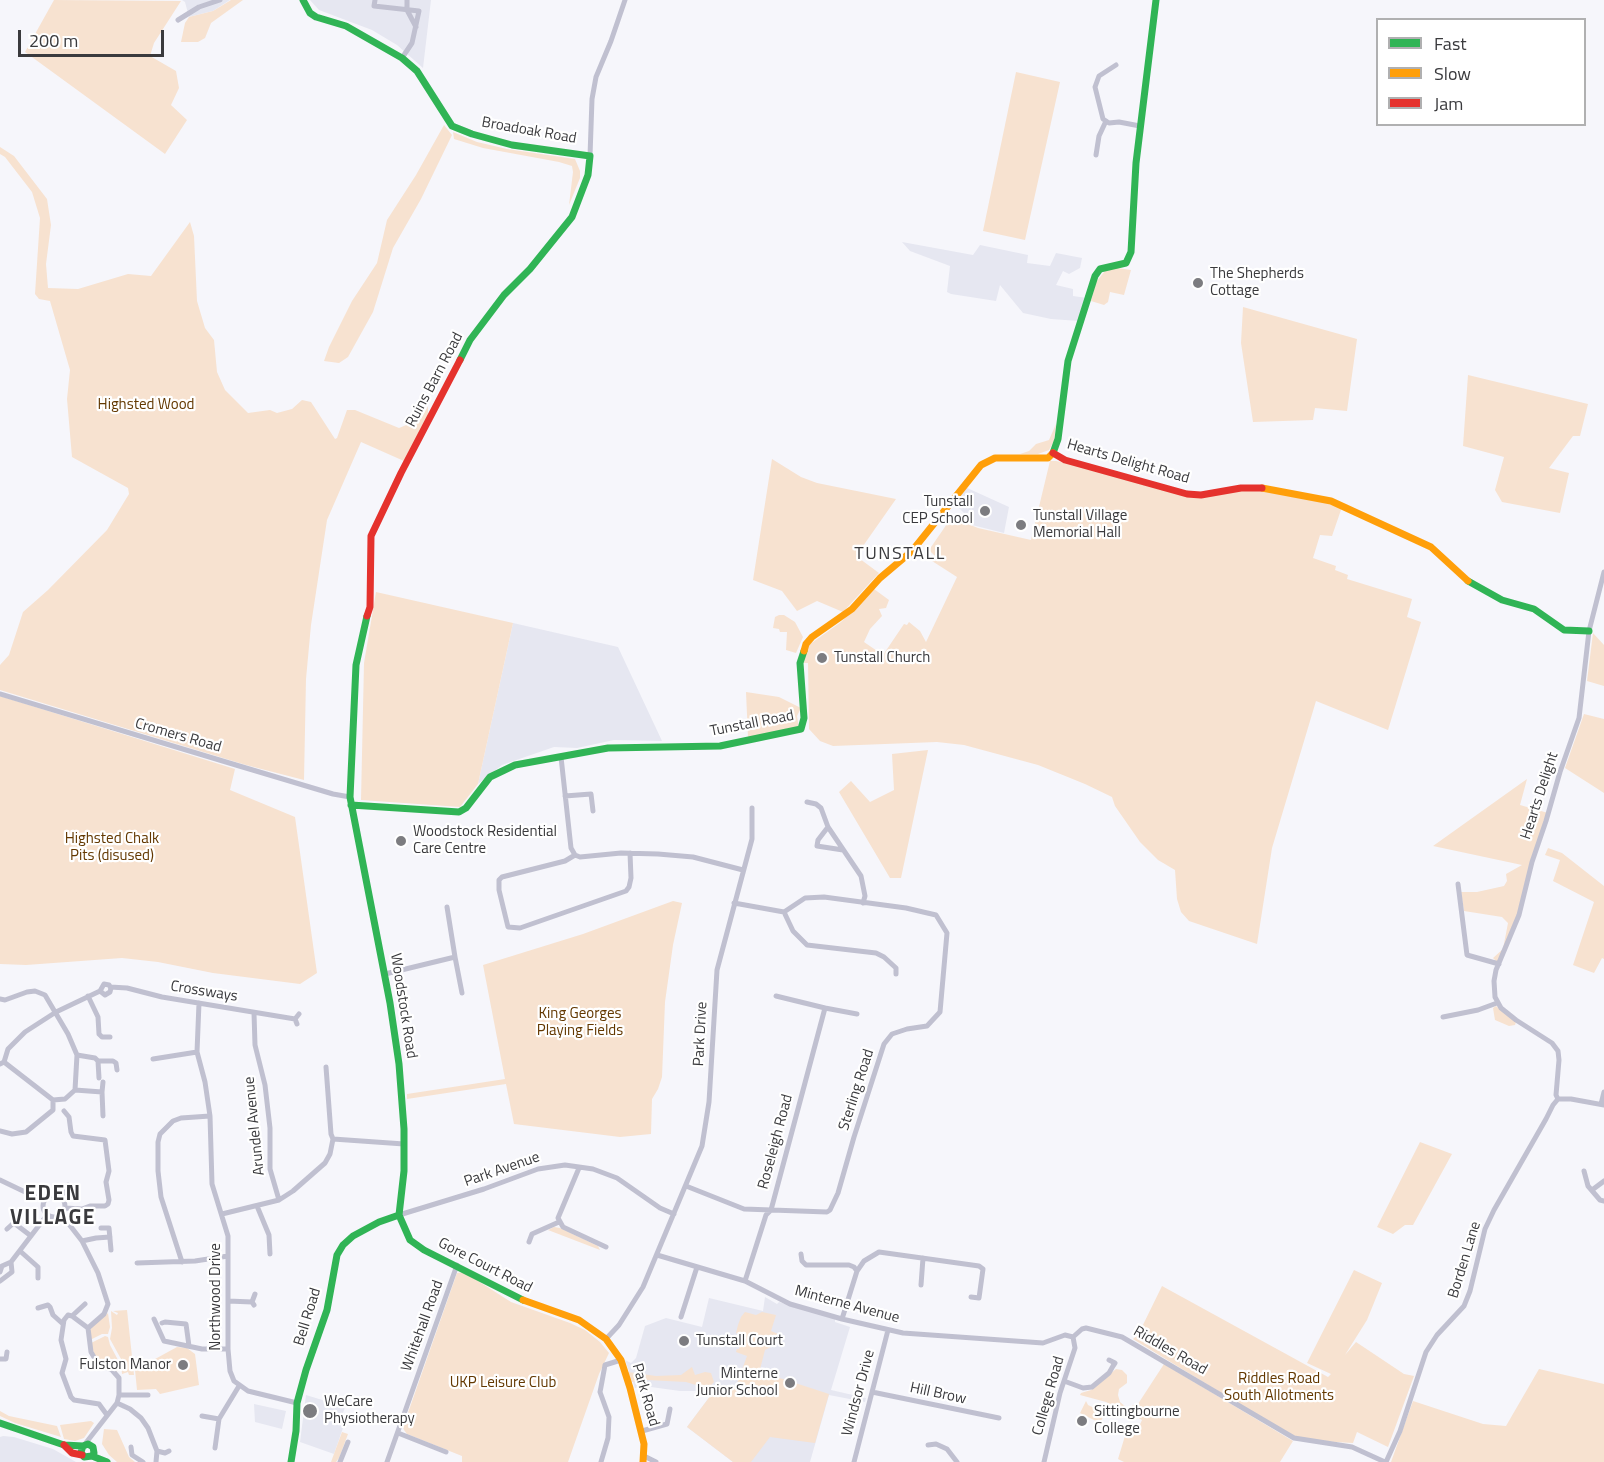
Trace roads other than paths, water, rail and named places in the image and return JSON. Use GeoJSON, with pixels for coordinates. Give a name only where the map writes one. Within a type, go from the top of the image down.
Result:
{"type":"FeatureCollection","features":[{"type":"Feature","properties":{"kind":"street"},"geometry":{"type":"LineString","coordinates":[[178,20],[199,7],[220,0]]}},
{"type":"Feature","properties":{"kind":"street","name":"Broadoak Road"},"geometry":{"type":"LineString","coordinates":[[303,0],[310,13],[316,17],[346,26],[402,58],[417,71],[452,126],[512,145],[590,156]]}},
{"type":"Feature","properties":{"kind":"street"},"geometry":{"type":"LineString","coordinates":[[375,0],[374,6],[418,11],[412,43],[402,58]]}},
{"type":"Feature","properties":{"kind":"street"},"geometry":{"type":"LineString","coordinates":[[406,0],[407,10],[416,27]]}},
{"type":"Feature","properties":{"kind":"street","name":"Ruins Barn Road"},"geometry":{"type":"LineString","coordinates":[[350,801],[356,665],[370,607],[371,536],[470,340],[504,295],[530,269],[572,216],[588,175],[592,99],[596,77],[625,0]]}},
{"type":"Feature","properties":{"kind":"street"},"geometry":{"type":"LineString","coordinates":[[1053,453],[1058,439],[1068,361],[1095,276],[1100,269],[1126,263],[1131,252],[1140,126],[1156,0]]}},
{"type":"Feature","properties":{"kind":"street"},"geometry":{"type":"LineString","coordinates":[[1116,65],[1099,76],[1095,87],[1098,108],[1103,119],[1109,123],[1119,122],[1140,126]]}},
{"type":"Feature","properties":{"kind":"street"},"geometry":{"type":"LineString","coordinates":[[1096,155],[1099,136],[1106,121]]}},
{"type":"Feature","properties":{"kind":"street","name":"Hearts Delight Road"},"geometry":{"type":"LineString","coordinates":[[1053,453],[1065,460],[1187,494],[1201,495],[1256,487],[1331,501],[1431,547],[1470,583],[1493,596],[1534,609],[1564,630],[1589,631]]}},
{"type":"Feature","properties":{"kind":"street","name":"Tunstall Road"},"geometry":{"type":"LineString","coordinates":[[350,801],[459,812],[466,808],[483,785],[498,772],[515,765],[616,747],[720,746],[801,729],[804,718],[800,663],[806,644],[812,637],[852,609],[880,578],[912,551],[981,465],[995,458],[1048,458],[1053,453]]}},
{"type":"Feature","properties":{"kind":"street","name":"Hearts Delight"},"geometry":{"type":"LineString","coordinates":[[1497,1003],[1494,981],[1520,915],[1532,862],[1579,718],[1589,631],[1604,572]]}},
{"type":"Feature","properties":{"kind":"street","name":"Cromers Road"},"geometry":{"type":"LineString","coordinates":[[0,694],[350,801]]}},
{"type":"Feature","properties":{"kind":"street"},"geometry":{"type":"LineString","coordinates":[[561,757],[571,848],[575,855],[580,857],[630,853],[693,857],[744,870]]}},
{"type":"Feature","properties":{"kind":"street"},"geometry":{"type":"LineString","coordinates":[[566,796],[591,794],[593,811]]}},
{"type":"Feature","properties":{"kind":"street","name":"Woodstock Road"},"geometry":{"type":"LineString","coordinates":[[350,801],[356,821],[385,974],[401,1081],[404,1144],[399,1215]]}},
{"type":"Feature","properties":{"kind":"street"},"geometry":{"type":"LineString","coordinates":[[807,801],[821,808],[828,827],[861,876],[865,896],[863,903]]}},
{"type":"Feature","properties":{"kind":"street","name":"Park Drive"},"geometry":{"type":"LineString","coordinates":[[606,1339],[635,1302],[698,1158],[705,1131],[712,1068],[717,970],[752,839],[752,808]]}},
{"type":"Feature","properties":{"kind":"street"},"geometry":{"type":"LineString","coordinates":[[828,827],[818,840],[817,846],[843,850]]}},
{"type":"Feature","properties":{"kind":"street"},"geometry":{"type":"LineString","coordinates":[[575,855],[565,861],[502,877],[499,880],[499,890],[508,927],[520,928],[626,891],[631,878],[630,853]]}},
{"type":"Feature","properties":{"kind":"street"},"geometry":{"type":"LineString","coordinates":[[1458,884],[1467,955],[1499,964]]}},
{"type":"Feature","properties":{"kind":"street","name":"Sterling Road"},"geometry":{"type":"LineString","coordinates":[[686,1186],[738,1208],[827,1212],[830,1210],[884,1044],[892,1034],[898,1031],[927,1026],[940,1012],[948,942],[947,933],[936,915],[906,908],[824,897],[805,898],[784,912]]}},
{"type":"Feature","properties":{"kind":"street"},"geometry":{"type":"LineString","coordinates":[[734,903],[784,912],[793,931],[807,945],[876,953],[884,957],[896,969],[896,974]]}},
{"type":"Feature","properties":{"kind":"street"},"geometry":{"type":"LineString","coordinates":[[447,907],[462,993]]}},
{"type":"Feature","properties":{"kind":"street"},"geometry":{"type":"LineString","coordinates":[[385,974],[455,957]]}},
{"type":"Feature","properties":{"kind":"street","name":"Crossways"},"geometry":{"type":"LineString","coordinates":[[2,1063],[8,1049],[15,1041],[56,1012],[100,991],[104,984],[162,998],[297,1019]]}},
{"type":"Feature","properties":{"kind":"street"},"geometry":{"type":"LineString","coordinates":[[41,993],[46,986]]}},
{"type":"Feature","properties":{"kind":"street"},"geometry":{"type":"LineString","coordinates":[[0,999],[5,1000],[27,992],[45,995],[77,1055],[75,1090],[65,1099],[53,1100],[2,1063]]}},
{"type":"Feature","properties":{"kind":"street"},"geometry":{"type":"LineString","coordinates":[[88,996],[98,1017],[98,1028],[102,1037],[110,1037]]}},
{"type":"Feature","properties":{"kind":"street"},"geometry":{"type":"LineString","coordinates":[[776,996],[857,1014]]}},
{"type":"Feature","properties":{"kind":"street","name":"Northwood Drive"},"geometry":{"type":"LineString","coordinates":[[199,1003],[197,1052],[205,1082],[210,1116],[212,1184],[228,1236],[228,1349],[230,1371],[238,1386]]}},
{"type":"Feature","properties":{"kind":"street"},"geometry":{"type":"LineString","coordinates":[[1443,1017],[1478,1010],[1497,1003],[1508,1014],[1556,1047],[1559,1059],[1556,1095],[1558,1100],[1571,1099],[1603,1105],[1604,1092]]}},
{"type":"Feature","properties":{"kind":"street","name":"Roseleigh Road"},"geometry":{"type":"LineString","coordinates":[[745,1281],[766,1215],[771,1210],[825,1008]]}},
{"type":"Feature","properties":{"kind":"street","name":"Arundel Avenue"},"geometry":{"type":"LineString","coordinates":[[254,1013],[255,1045],[268,1110],[270,1169],[279,1200]]}},
{"type":"Feature","properties":{"kind":"street"},"geometry":{"type":"LineString","coordinates":[[98,1017],[106,1017]]}},
{"type":"Feature","properties":{"kind":"street"},"geometry":{"type":"LineString","coordinates":[[90,1032],[98,1028]]}},
{"type":"Feature","properties":{"kind":"street"},"geometry":{"type":"LineString","coordinates":[[153,1059],[197,1052]]}},
{"type":"Feature","properties":{"kind":"street"},"geometry":{"type":"LineString","coordinates":[[77,1055],[113,1061],[116,1063],[117,1070]]}},
{"type":"Feature","properties":{"kind":"street"},"geometry":{"type":"LineString","coordinates":[[97,1057],[103,1116]]}},
{"type":"Feature","properties":{"kind":"street"},"geometry":{"type":"LineString","coordinates":[[222,1214],[279,1200],[325,1163],[330,1154],[333,1138],[330,1127],[326,1066]]}},
{"type":"Feature","properties":{"kind":"street"},"geometry":{"type":"LineString","coordinates":[[75,1090],[102,1092]]}},
{"type":"Feature","properties":{"kind":"street"},"geometry":{"type":"LineString","coordinates":[[65,1099],[64,1111],[69,1117],[70,1132],[73,1136],[105,1140],[109,1171],[106,1182],[108,1204],[82,1209],[65,1208]]}},
{"type":"Feature","properties":{"kind":"street"},"geometry":{"type":"LineString","coordinates":[[53,1100],[53,1110]]}},
{"type":"Feature","properties":{"kind":"street","name":"Borden Lane"},"geometry":{"type":"LineString","coordinates":[[1385,1462],[1400,1431],[1426,1352],[1437,1335],[1464,1306],[1470,1291],[1485,1229],[1553,1105],[1558,1100]]}},
{"type":"Feature","properties":{"kind":"street"},"geometry":{"type":"LineString","coordinates":[[0,1131],[12,1134],[26,1132],[53,1110],[64,1111]]}},
{"type":"Feature","properties":{"kind":"street"},"geometry":{"type":"LineString","coordinates":[[182,1262],[161,1197],[158,1142],[160,1134],[173,1121],[181,1118],[210,1116]]}},
{"type":"Feature","properties":{"kind":"street"},"geometry":{"type":"LineString","coordinates":[[333,1138],[404,1144]]}},
{"type":"Feature","properties":{"kind":"street","name":"Park Avenue"},"geometry":{"type":"LineString","coordinates":[[399,1215],[484,1189],[538,1169],[565,1165],[593,1169],[617,1178],[660,1208],[674,1214]]}},
{"type":"Feature","properties":{"kind":"street"},"geometry":{"type":"LineString","coordinates":[[579,1168],[559,1215],[559,1222],[563,1227],[606,1247]]}},
{"type":"Feature","properties":{"kind":"street"},"geometry":{"type":"LineString","coordinates":[[1593,1175],[1585,1174],[1588,1186],[1600,1200],[1604,1201]]}},
{"type":"Feature","properties":{"kind":"street"},"geometry":{"type":"LineString","coordinates":[[0,1180],[44,1201]]}},
{"type":"Feature","properties":{"kind":"street"},"geometry":{"type":"LineString","coordinates":[[1592,1190],[1604,1181]]}},
{"type":"Feature","properties":{"kind":"street"},"geometry":{"type":"LineString","coordinates":[[60,1197],[67,1190],[68,1185]]}},
{"type":"Feature","properties":{"kind":"street"},"geometry":{"type":"LineString","coordinates":[[53,1195],[60,1197],[65,1208],[61,1214],[53,1217],[47,1215],[43,1210],[44,1201],[53,1195]]}},
{"type":"Feature","properties":{"kind":"street"},"geometry":{"type":"LineString","coordinates":[[257,1206],[269,1235],[270,1254]]}},
{"type":"Feature","properties":{"kind":"street"},"geometry":{"type":"LineString","coordinates":[[61,1214],[82,1241],[98,1273],[108,1304],[104,1314],[88,1328],[88,1342],[94,1358],[102,1367],[116,1373],[119,1378],[117,1403],[84,1446],[82,1455]]}},
{"type":"Feature","properties":{"kind":"street"},"geometry":{"type":"LineString","coordinates":[[0,1272],[2,1266],[11,1262],[47,1215]]}},
{"type":"Feature","properties":{"kind":"street","name":"Gore Court Road"},"geometry":{"type":"LineString","coordinates":[[399,1215],[410,1240],[424,1250],[457,1265],[516,1298],[579,1320],[606,1339]]}},
{"type":"Feature","properties":{"kind":"street","name":"Bell Road"},"geometry":{"type":"LineString","coordinates":[[291,1462],[297,1403],[327,1310],[337,1255],[343,1245],[353,1236],[379,1222],[399,1215]]}},
{"type":"Feature","properties":{"kind":"street"},"geometry":{"type":"LineString","coordinates":[[7,1229],[16,1221],[31,1236]]}},
{"type":"Feature","properties":{"kind":"street"},"geometry":{"type":"LineString","coordinates":[[529,1242],[532,1234],[559,1222]]}},
{"type":"Feature","properties":{"kind":"street"},"geometry":{"type":"LineString","coordinates":[[101,1228],[110,1227],[111,1250]]}},
{"type":"Feature","properties":{"kind":"street"},"geometry":{"type":"LineString","coordinates":[[82,1241],[110,1238]]}},
{"type":"Feature","properties":{"kind":"street"},"geometry":{"type":"LineString","coordinates":[[20,1251],[38,1267],[38,1278]]}},
{"type":"Feature","properties":{"kind":"street"},"geometry":{"type":"LineString","coordinates":[[842,1320],[857,1271],[864,1261],[879,1252],[979,1266],[983,1269],[979,1298],[971,1297]]}},
{"type":"Feature","properties":{"kind":"street"},"geometry":{"type":"LineString","coordinates":[[801,1254],[802,1261],[806,1265],[849,1265],[857,1271]]}},
{"type":"Feature","properties":{"kind":"street","name":"Minterne Avenue"},"geometry":{"type":"LineString","coordinates":[[657,1255],[745,1281],[790,1304],[842,1320],[903,1333],[1043,1343],[1065,1335],[1073,1337]]}},
{"type":"Feature","properties":{"kind":"street"},"geometry":{"type":"LineString","coordinates":[[136,1263],[182,1262],[228,1256]]}},
{"type":"Feature","properties":{"kind":"street"},"geometry":{"type":"LineString","coordinates":[[921,1285],[923,1258]]}},
{"type":"Feature","properties":{"kind":"street"},"geometry":{"type":"LineString","coordinates":[[0,1280],[12,1272],[11,1262]]}},
{"type":"Feature","properties":{"kind":"street","name":"Whitehall Road"},"geometry":{"type":"LineString","coordinates":[[387,1462],[457,1265]]}},
{"type":"Feature","properties":{"kind":"street"},"geometry":{"type":"LineString","coordinates":[[681,1317],[697,1267]]}},
{"type":"Feature","properties":{"kind":"street"},"geometry":{"type":"LineString","coordinates":[[228,1300],[253,1304],[255,1294]]}},
{"type":"Feature","properties":{"kind":"street"},"geometry":{"type":"LineString","coordinates":[[85,1304],[72,1316],[68,1315],[63,1323],[61,1340],[66,1359],[62,1373],[71,1397],[76,1401],[99,1404],[107,1415]]}},
{"type":"Feature","properties":{"kind":"street"},"geometry":{"type":"LineString","coordinates":[[38,1308],[48,1305],[52,1315],[63,1323]]}},
{"type":"Feature","properties":{"kind":"street"},"geometry":{"type":"LineString","coordinates":[[72,1316],[88,1328]]}},
{"type":"Feature","properties":{"kind":"street"},"geometry":{"type":"LineString","coordinates":[[154,1319],[162,1344],[202,1349],[228,1349]]}},
{"type":"Feature","properties":{"kind":"street"},"geometry":{"type":"LineString","coordinates":[[162,1323],[193,1323]]}},
{"type":"Feature","properties":{"kind":"street"},"geometry":{"type":"LineString","coordinates":[[186,1324],[189,1346]]}},
{"type":"Feature","properties":{"kind":"street","name":"Riddles Road"},"geometry":{"type":"LineString","coordinates":[[1073,1337],[1086,1328],[1122,1337],[1294,1438],[1352,1447],[1385,1462]]}},
{"type":"Feature","properties":{"kind":"street","name":"Windsor Drive"},"geometry":{"type":"LineString","coordinates":[[854,1462],[888,1330]]}},
{"type":"Feature","properties":{"kind":"street","name":"College Road"},"geometry":{"type":"LineString","coordinates":[[1044,1462],[1064,1381],[1075,1348],[1073,1337]]}},
{"type":"Feature","properties":{"kind":"street","name":"Park Road"},"geometry":{"type":"LineString","coordinates":[[606,1339],[621,1360],[642,1431],[643,1459]]}},
{"type":"Feature","properties":{"kind":"street"},"geometry":{"type":"LineString","coordinates":[[0,1359],[6,1359],[7,1352]]}},
{"type":"Feature","properties":{"kind":"street"},"geometry":{"type":"LineString","coordinates":[[601,1462],[608,1438],[609,1417],[600,1392],[605,1365],[621,1360]]}},
{"type":"Feature","properties":{"kind":"street"},"geometry":{"type":"LineString","coordinates":[[1064,1381],[1083,1388],[1092,1387],[1109,1373],[1115,1363],[1109,1360]]}},
{"type":"Feature","properties":{"kind":"street"},"geometry":{"type":"LineString","coordinates":[[215,1448],[219,1419],[238,1386],[256,1394],[297,1403]]}},
{"type":"Feature","properties":{"kind":"street","name":"Hill Brow"},"geometry":{"type":"LineString","coordinates":[[872,1392],[999,1418]]}},
{"type":"Feature","properties":{"kind":"street"},"geometry":{"type":"LineString","coordinates":[[119,1395],[148,1395]]}},
{"type":"Feature","properties":{"kind":"street"},"geometry":{"type":"LineString","coordinates":[[117,1403],[130,1409],[148,1428],[157,1451],[156,1462]]}},
{"type":"Feature","properties":{"kind":"street"},"geometry":{"type":"LineString","coordinates":[[642,1431],[667,1424],[670,1409]]}},
{"type":"Feature","properties":{"kind":"street"},"geometry":{"type":"LineString","coordinates":[[202,1416],[219,1419]]}},
{"type":"Feature","properties":{"kind":"street"},"geometry":{"type":"LineString","coordinates":[[0,1423],[64,1445],[84,1446],[88,1444],[107,1462]]}},
{"type":"Feature","properties":{"kind":"street"},"geometry":{"type":"LineString","coordinates":[[0,1430],[16,1430]]}},
{"type":"Feature","properties":{"kind":"street"},"geometry":{"type":"LineString","coordinates":[[64,1445],[72,1453],[88,1458],[93,1450],[95,1431]]}},
{"type":"Feature","properties":{"kind":"street"},"geometry":{"type":"LineString","coordinates":[[398,1433],[446,1452]]}},
{"type":"Feature","properties":{"kind":"street"},"geometry":{"type":"LineString","coordinates":[[340,1462],[348,1442]]}},
{"type":"Feature","properties":{"kind":"street"},"geometry":{"type":"LineString","coordinates":[[928,1445],[936,1444],[946,1449],[957,1462]]}},
{"type":"Feature","properties":{"kind":"street"},"geometry":{"type":"LineString","coordinates":[[131,1447],[132,1455],[143,1462]]}},
{"type":"Feature","properties":{"kind":"street"},"geometry":{"type":"LineString","coordinates":[[157,1451],[165,1453],[169,1451]]}},
{"type":"Feature","properties":{"kind":"street"},"geometry":{"type":"LineString","coordinates":[[643,1459],[656,1462]]}},
{"type":"Feature","properties":{"kind":"place","name":"The Shepherds Cottage"},"geometry":{"type":"Point","coordinates":[1198,283]}},
{"type":"Feature","properties":{"kind":"place","name":"Tunstall CEP School"},"geometry":{"type":"Point","coordinates":[985,511]}},
{"type":"Feature","properties":{"kind":"place","name":"Tunstall Village Memorial Hall"},"geometry":{"type":"Point","coordinates":[1021,525]}},
{"type":"Feature","properties":{"kind":"place","name":"Tunstall Church"},"geometry":{"type":"Point","coordinates":[822,658]}},
{"type":"Feature","properties":{"kind":"place","name":"Woodstock Residential Care Centre"},"geometry":{"type":"Point","coordinates":[401,841]}},
{"type":"Feature","properties":{"kind":"place","name":"Tunstall Court"},"geometry":{"type":"Point","coordinates":[684,1341]}},
{"type":"Feature","properties":{"kind":"place","name":"Fulston Manor"},"geometry":{"type":"Point","coordinates":[183,1365]}},
{"type":"Feature","properties":{"kind":"place","name":"Minterne Junior School"},"geometry":{"type":"Point","coordinates":[790,1383]}},
{"type":"Feature","properties":{"kind":"place","name":"WeCare Physiotherapy"},"geometry":{"type":"Point","coordinates":[310,1411]}},
{"type":"Feature","properties":{"kind":"place","name":"Sittingbourne College"},"geometry":{"type":"Point","coordinates":[1082,1421]}},
{"type":"Feature","properties":{"kind":"district","name":"TUNSTALL"},"geometry":{"type":"Point","coordinates":[900,555]}},
{"type":"Feature","properties":{"kind":"district","name":"EDEN VILLAGE"},"geometry":{"type":"Point","coordinates":[53,1207]}},
{"type":"Feature","properties":{"kind":"park label","name":"Highsted Wood"},"geometry":{"type":"Point","coordinates":[146,405]}},
{"type":"Feature","properties":{"kind":"park label","name":"Highsted Chalk Pits (disused)"},"geometry":{"type":"Point","coordinates":[112,848]}},
{"type":"Feature","properties":{"kind":"park label","name":"King Georges Playing Fields"},"geometry":{"type":"Point","coordinates":[580,1022]}},
{"type":"Feature","properties":{"kind":"park label","name":"UKP Leisure Club"},"geometry":{"type":"Point","coordinates":[503,1383]}},
{"type":"Feature","properties":{"kind":"park label","name":"Riddles Road South Allotments"},"geometry":{"type":"Point","coordinates":[1279,1388]}}]}
